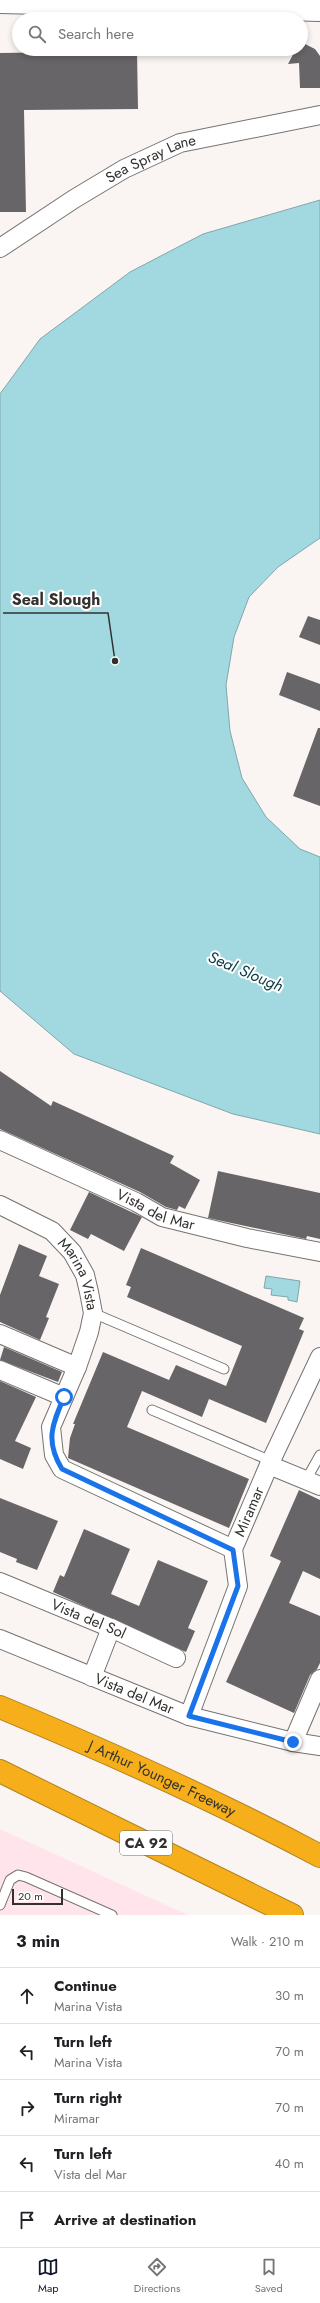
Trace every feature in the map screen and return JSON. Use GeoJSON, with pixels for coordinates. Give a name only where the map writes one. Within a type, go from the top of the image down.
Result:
{"type":"FeatureCollection","features":[{"type":"Feature","properties":{"kind":"highway","name":"J Arthur Younger Freeway"},"geometry":{"type":"LineString","coordinates":[[0,1707],[278,1833],[320,1856]]}},
{"type":"Feature","properties":{"kind":"highway","name":"CA 92"},"geometry":{"type":"LineString","coordinates":[[0,1771],[292,1915]]}},
{"type":"Feature","properties":{"kind":"main road"},"geometry":{"type":"LineString","coordinates":[[0,2],[320,10]]}},
{"type":"Feature","properties":{"kind":"street","name":"Sea Spray Lane"},"geometry":{"type":"LineString","coordinates":[[0,248],[74,199],[124,169],[180,142],[320,115]]}},
{"type":"Feature","properties":{"kind":"street","name":"Vista del Mar"},"geometry":{"type":"LineString","coordinates":[[0,1140],[136,1202],[162,1217],[247,1238],[320,1252]]}},
{"type":"Feature","properties":{"kind":"street","name":"Marina Vista"},"geometry":{"type":"LineString","coordinates":[[0,1205],[52,1231],[72,1252],[85,1275],[93,1313],[77,1367],[51,1427],[54,1456],[62,1469],[233,1550]]}},
{"type":"Feature","properties":{"kind":"street"},"geometry":{"type":"LineString","coordinates":[[0,1334],[77,1367]]}},
{"type":"Feature","properties":{"kind":"street","name":"Miramar"},"geometry":{"type":"LineString","coordinates":[[189,1716],[238,1586],[233,1550],[270,1463],[320,1357]]}},
{"type":"Feature","properties":{"kind":"street"},"geometry":{"type":"LineString","coordinates":[[0,1370],[64,1397]]}},
{"type":"Feature","properties":{"kind":"street"},"geometry":{"type":"LineString","coordinates":[[270,1463],[313,1483]]}},
{"type":"Feature","properties":{"kind":"street","name":"Vista del Sol"},"geometry":{"type":"LineString","coordinates":[[0,1582],[111,1628],[176,1658]]}},
{"type":"Feature","properties":{"kind":"street","name":"Vista del Sol"},"geometry":{"type":"LineString","coordinates":[[92,1677],[111,1628]]}},
{"type":"Feature","properties":{"kind":"street","name":"Vista del Mar"},"geometry":{"type":"LineString","coordinates":[[0,1640],[189,1716],[293,1742],[320,1746]]}},
{"type":"Feature","properties":{"kind":"street"},"geometry":{"type":"LineString","coordinates":[[293,1742],[320,1679]]}},
{"type":"Feature","properties":{"kind":"lane"},"geometry":{"type":"LineString","coordinates":[[93,1313],[224,1369]]}},
{"type":"Feature","properties":{"kind":"lane"},"geometry":{"type":"LineString","coordinates":[[152,1410],[270,1463]]}},
{"type":"Feature","properties":{"kind":"lane"},"geometry":{"type":"LineString","coordinates":[[313,1483],[320,1455]]}},
{"type":"Feature","properties":{"kind":"lane"},"geometry":{"type":"LineString","coordinates":[[0,1905],[10,1880],[18,1875],[26,1877],[112,1915]]}},
{"type":"Feature","properties":{"kind":"shaded area"},"geometry":{"type":"Polygon","coordinates":[[[0,1829],[188,1915],[0,1915],[0,1829]]]}},
{"type":"Feature","properties":{"kind":"water","name":"Seal Slough"},"geometry":{"type":"Polygon","coordinates":[[[320,200],[320,538],[278,567],[249,597],[234,637],[226,685],[230,731],[242,778],[266,817],[300,849],[320,857],[320,1134],[233,1114],[74,1054],[0,991],[0,394],[40,339],[130,272],[203,234],[320,200]]]}},
{"type":"Feature","properties":{"kind":"water"},"geometry":{"type":"Polygon","coordinates":[[[266,1276],[300,1281],[297,1302],[288,1300],[288,1297],[271,1295],[272,1289],[264,1288],[266,1276]]]}},
{"type":"Feature","properties":{"kind":"building"},"geometry":{"type":"Polygon","coordinates":[[[308,46],[315,49],[320,56],[320,88],[300,88],[299,63],[288,64],[292,56],[308,56],[308,46]]]}},
{"type":"Feature","properties":{"kind":"building"},"geometry":{"type":"Polygon","coordinates":[[[0,53],[12,53],[12,56],[137,56],[138,109],[24,110],[26,212],[0,212],[0,53]]]}},
{"type":"Feature","properties":{"kind":"building"},"geometry":{"type":"Polygon","coordinates":[[[308,616],[320,620],[320,645],[299,637],[308,616]]]}},
{"type":"Feature","properties":{"kind":"building"},"geometry":{"type":"Polygon","coordinates":[[[287,672],[320,684],[320,711],[279,695],[287,672]]]}},
{"type":"Feature","properties":{"kind":"building"},"geometry":{"type":"Polygon","coordinates":[[[318,728],[320,728],[320,806],[293,796],[318,728]]]}},
{"type":"Feature","properties":{"kind":"building"},"geometry":{"type":"Polygon","coordinates":[[[0,1071],[51,1106],[53,1101],[174,1156],[170,1163],[200,1180],[185,1209],[179,1206],[177,1210],[166,1207],[140,1192],[0,1129],[0,1071]]]}},
{"type":"Feature","properties":{"kind":"building"},"geometry":{"type":"Polygon","coordinates":[[[218,1171],[320,1193],[320,1239],[307,1236],[306,1239],[208,1218],[218,1171]]]}},
{"type":"Feature","properties":{"kind":"building"},"geometry":{"type":"Polygon","coordinates":[[[89,1192],[142,1217],[124,1251],[91,1234],[88,1239],[70,1230],[89,1192]]]}},
{"type":"Feature","properties":{"kind":"building"},"geometry":{"type":"Polygon","coordinates":[[[19,1244],[47,1256],[39,1276],[59,1284],[46,1317],[49,1318],[40,1340],[0,1322],[0,1295],[19,1244]]]}},
{"type":"Feature","properties":{"kind":"building"},"geometry":{"type":"Polygon","coordinates":[[[141,1248],[304,1318],[299,1329],[304,1331],[266,1423],[209,1399],[202,1417],[142,1391],[127,1427],[249,1479],[229,1528],[68,1458],[70,1438],[75,1424],[73,1424],[103,1352],[169,1380],[176,1365],[226,1386],[242,1346],[127,1297],[131,1287],[126,1285],[141,1248]]]}},
{"type":"Feature","properties":{"kind":"building"},"geometry":{"type":"Polygon","coordinates":[[[4,1347],[62,1372],[58,1382],[0,1360],[4,1347]]]}},
{"type":"Feature","properties":{"kind":"building"},"geometry":{"type":"Polygon","coordinates":[[[0,1381],[36,1397],[15,1441],[31,1448],[23,1469],[0,1459],[0,1381]]]}},
{"type":"Feature","properties":{"kind":"building"},"geometry":{"type":"Polygon","coordinates":[[[299,1490],[320,1500],[320,1579],[303,1571],[289,1603],[320,1616],[320,1663],[317,1669],[310,1675],[294,1713],[226,1682],[281,1561],[270,1556],[299,1490]]]}},
{"type":"Feature","properties":{"kind":"building"},"geometry":{"type":"Polygon","coordinates":[[[0,1498],[58,1521],[37,1570],[16,1562],[17,1559],[0,1552],[0,1498]]]}},
{"type":"Feature","properties":{"kind":"building"},"geometry":{"type":"Polygon","coordinates":[[[84,1529],[130,1549],[111,1594],[139,1606],[158,1560],[208,1581],[188,1628],[195,1631],[186,1652],[53,1592],[60,1575],[64,1577],[84,1529]]]}},
{"type":"Feature","properties":{"kind":"place","name":"Seal Slough"},"geometry":{"type":"Point","coordinates":[115,661]}},
{"type":"Feature","properties":{"kind":"route"},"geometry":{"type":"LineString","coordinates":[[64,1397],[51,1427],[54,1456],[62,1469],[233,1550],[238,1586],[189,1716],[293,1742]]}}]}
